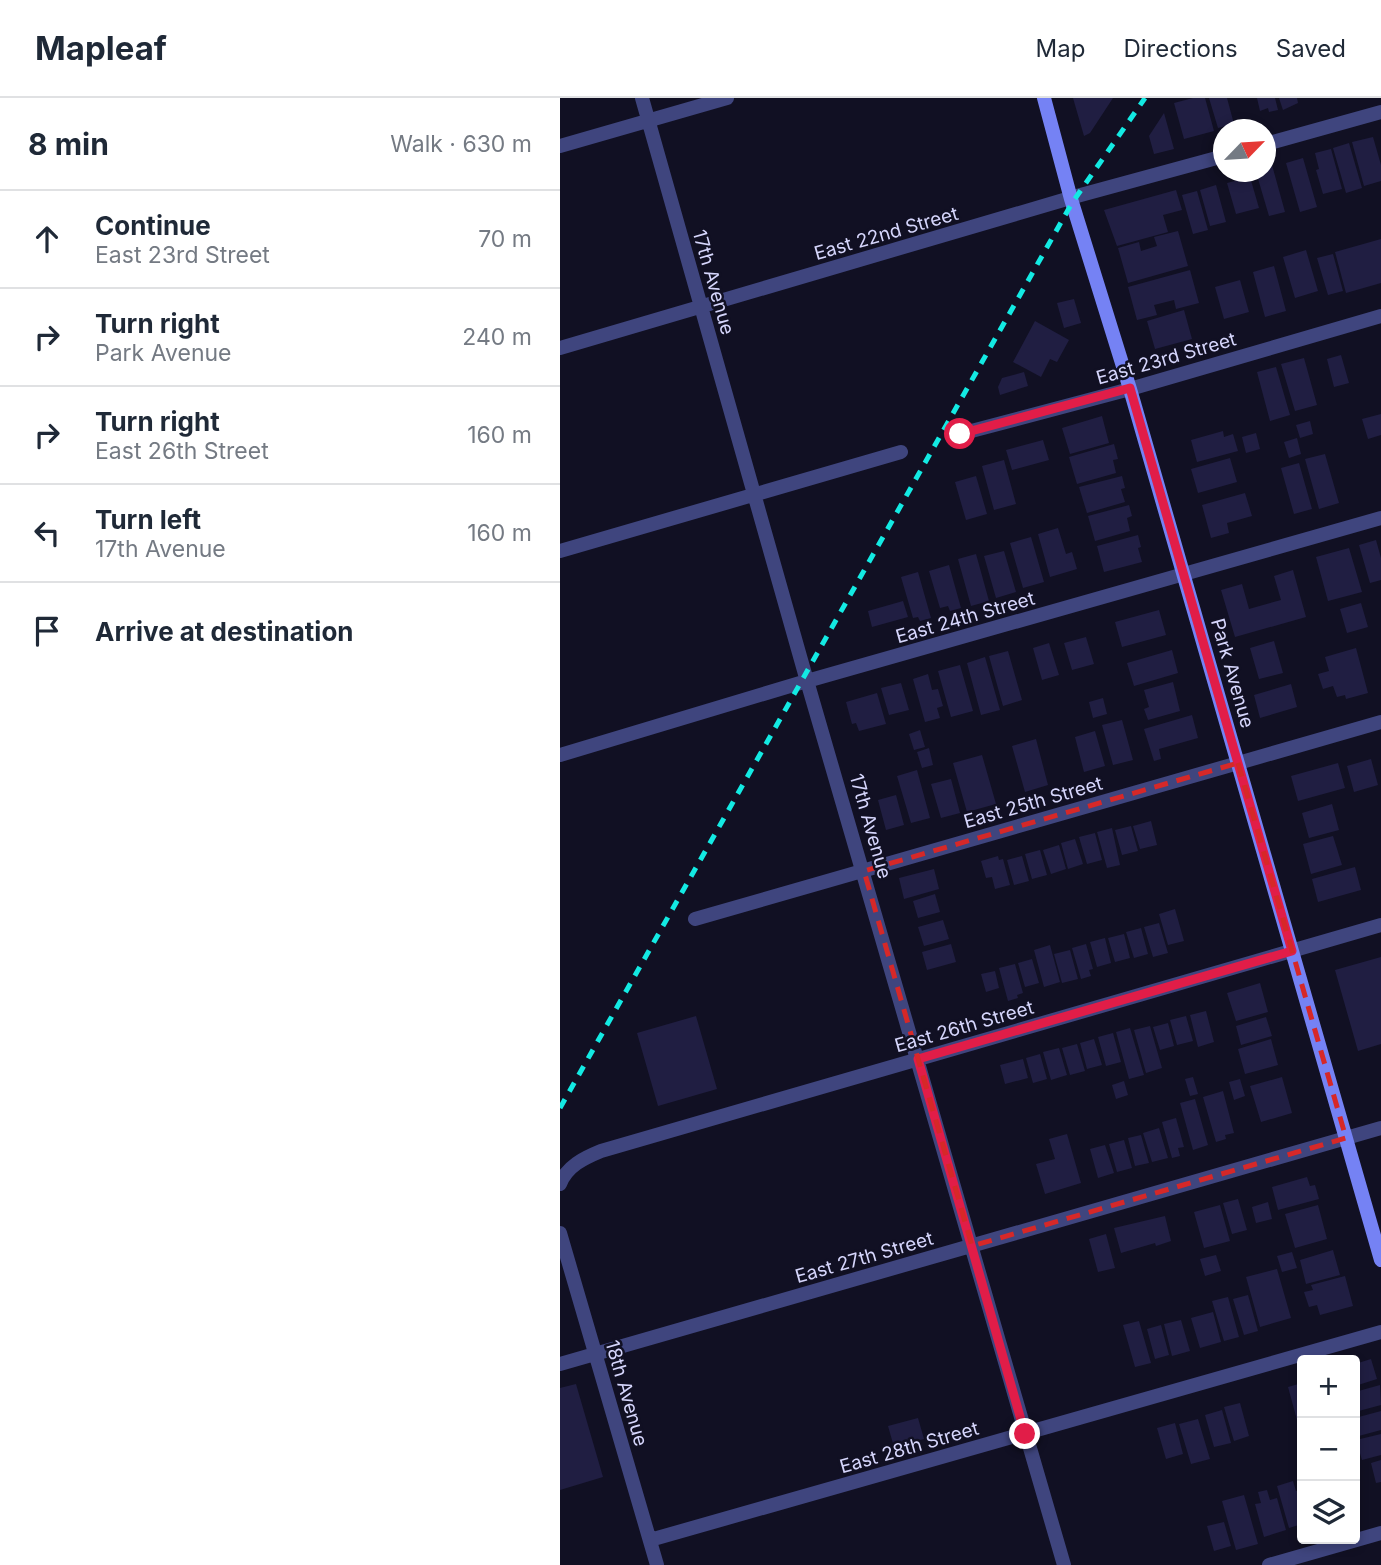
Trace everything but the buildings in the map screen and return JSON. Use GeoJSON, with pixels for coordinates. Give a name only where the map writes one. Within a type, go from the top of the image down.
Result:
{"type":"FeatureCollection","features":[{"type":"Feature","properties":{"kind":"street","name":"17th Avenue"},"geometry":{"type":"LineString","coordinates":[[642,98],[1064,1565]]}},
{"type":"Feature","properties":{"kind":"street"},"geometry":{"type":"LineString","coordinates":[[560,146],[727,98]]}},
{"type":"Feature","properties":{"kind":"street","name":"Park Avenue"},"geometry":{"type":"LineString","coordinates":[[1044,98],[1071,199],[1130,388],[1381,1260]]}},
{"type":"Feature","properties":{"kind":"street"},"geometry":{"type":"LineString","coordinates":[[1276,141],[1381,112]]}},
{"type":"Feature","properties":{"kind":"street","name":"East 22nd Street"},"geometry":{"type":"LineString","coordinates":[[560,348],[1213,159]]}},
{"type":"Feature","properties":{"kind":"street","name":"East 23rd Street"},"geometry":{"type":"LineString","coordinates":[[960,434],[1381,316]]}},
{"type":"Feature","properties":{"kind":"street"},"geometry":{"type":"LineString","coordinates":[[560,551],[901,452]]}},
{"type":"Feature","properties":{"kind":"street","name":"East 24th Street"},"geometry":{"type":"LineString","coordinates":[[560,755],[808,681],[1381,518]]}},
{"type":"Feature","properties":{"kind":"street","name":"East 25th Street"},"geometry":{"type":"LineString","coordinates":[[695,919],[1381,722]]}},
{"type":"Feature","properties":{"kind":"street","name":"East 26th Street"},"geometry":{"type":"LineString","coordinates":[[562,1179],[582,1160],[601,1151],[1381,925]]}},
{"type":"Feature","properties":{"kind":"street","name":"East 27th Street"},"geometry":{"type":"LineString","coordinates":[[560,1364],[1381,1128]]}},
{"type":"Feature","properties":{"kind":"street","name":"18th Avenue"},"geometry":{"type":"LineString","coordinates":[[560,1233],[657,1565]]}},
{"type":"Feature","properties":{"kind":"street","name":"East 28th Street"},"geometry":{"type":"LineString","coordinates":[[650,1540],[1381,1332]]}},
{"type":"Feature","properties":{"kind":"street"},"geometry":{"type":"LineString","coordinates":[[1269,1565],[1381,1533]]}},
{"type":"Feature","properties":{"kind":"highlighted area"},"geometry":{"type":"Polygon","coordinates":[[[1238,763],[1346,1138],[972,1246],[864,871],[1238,763]]]}},
{"type":"Feature","properties":{"kind":"railway"},"geometry":{"type":"LineString","coordinates":[[560,1108],[1072,203],[1145,98]]}},
{"type":"Feature","properties":{"kind":"route"},"geometry":{"type":"LineString","coordinates":[[960,434],[1130,388],[1292,951],[918,1059],[1025,1434]]}}]}
